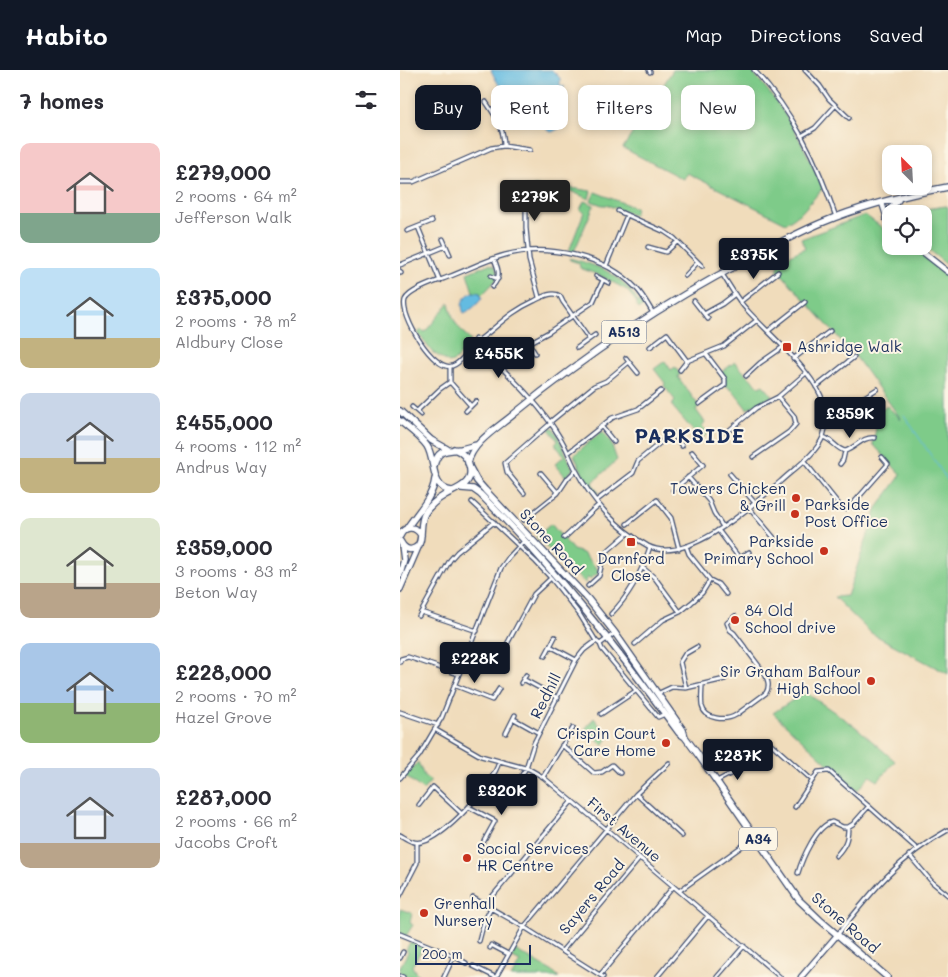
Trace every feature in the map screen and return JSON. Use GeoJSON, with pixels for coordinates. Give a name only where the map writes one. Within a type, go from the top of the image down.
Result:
{"type":"FeatureCollection","features":[{"type":"Feature","properties":{"kind":"highway","name":"A513"},"geometry":{"type":"LineString","coordinates":[[469,465],[471,454],[478,444],[587,357],[654,313],[722,273],[796,234],[836,217],[900,198],[948,187]]}},
{"type":"Feature","properties":{"kind":"highway"},"geometry":{"type":"LineString","coordinates":[[894,205],[900,198]]}},
{"type":"Feature","properties":{"kind":"highway"},"geometry":{"type":"LineString","coordinates":[[400,411],[431,440],[464,455],[469,465],[468,480],[461,488],[452,491],[434,503],[425,514],[421,524],[419,545],[400,589]]}},
{"type":"Feature","properties":{"kind":"highway"},"geometry":{"type":"LineString","coordinates":[[400,421],[427,446],[434,466],[435,477],[433,489],[429,496],[400,536]]}},
{"type":"Feature","properties":{"kind":"highway","name":"A513"},"geometry":{"type":"LineString","coordinates":[[451,449],[463,449],[478,444]]}},
{"type":"Feature","properties":{"kind":"highway"},"geometry":{"type":"LineString","coordinates":[[434,466],[439,455],[451,449]]}},
{"type":"Feature","properties":{"kind":"highway","name":"Stone Road"},"geometry":{"type":"LineString","coordinates":[[469,465],[477,481],[588,599],[615,634],[655,695],[665,714],[679,733],[685,737]]}},
{"type":"Feature","properties":{"kind":"highway"},"geometry":{"type":"LineString","coordinates":[[435,477],[443,488],[452,491]]}},
{"type":"Feature","properties":{"kind":"highway","name":"Stone Road"},"geometry":{"type":"LineString","coordinates":[[461,488],[476,490],[525,540],[567,587],[607,639],[683,730],[685,737],[800,900],[820,920],[887,977]]}},
{"type":"Feature","properties":{"kind":"highway"},"geometry":{"type":"LineString","coordinates":[[404,529],[415,528],[421,535]]}},
{"type":"Feature","properties":{"kind":"highway"},"geometry":{"type":"LineString","coordinates":[[401,543],[406,549],[412,549],[419,545]]}},
{"type":"Feature","properties":{"kind":"highway"},"geometry":{"type":"LineString","coordinates":[[400,574],[404,560],[401,543]]}},
{"type":"Feature","properties":{"kind":"street"},"geometry":{"type":"LineString","coordinates":[[754,70],[803,136],[819,170],[836,217]]}},
{"type":"Feature","properties":{"kind":"street"},"geometry":{"type":"LineString","coordinates":[[805,70],[835,106],[849,118]]}},
{"type":"Feature","properties":{"kind":"street"},"geometry":{"type":"LineString","coordinates":[[486,102],[502,126],[504,146]]}},
{"type":"Feature","properties":{"kind":"street"},"geometry":{"type":"LineString","coordinates":[[803,136],[815,128],[835,106]]}},
{"type":"Feature","properties":{"kind":"street"},"geometry":{"type":"LineString","coordinates":[[400,182],[412,182],[491,148],[504,146],[530,150]]}},
{"type":"Feature","properties":{"kind":"street"},"geometry":{"type":"LineString","coordinates":[[513,196],[541,193]]}},
{"type":"Feature","properties":{"kind":"street"},"geometry":{"type":"LineString","coordinates":[[526,195],[528,251],[539,297]]}},
{"type":"Feature","properties":{"kind":"street"},"geometry":{"type":"LineString","coordinates":[[618,211],[665,232],[702,266]]}},
{"type":"Feature","properties":{"kind":"street"},"geometry":{"type":"LineString","coordinates":[[606,266],[627,215]]}},
{"type":"Feature","properties":{"kind":"street"},"geometry":{"type":"LineString","coordinates":[[407,231],[432,221]]}},
{"type":"Feature","properties":{"kind":"street"},"geometry":{"type":"LineString","coordinates":[[418,227],[440,281]]}},
{"type":"Feature","properties":{"kind":"street"},"geometry":{"type":"LineString","coordinates":[[443,239],[450,255]]}},
{"type":"Feature","properties":{"kind":"street"},"geometry":{"type":"LineString","coordinates":[[648,247],[666,252],[677,242]]}},
{"type":"Feature","properties":{"kind":"street"},"geometry":{"type":"LineString","coordinates":[[400,265],[446,246]]}},
{"type":"Feature","properties":{"kind":"street"},"geometry":{"type":"LineString","coordinates":[[479,345],[474,346],[455,364],[450,366],[441,363],[420,342],[406,316],[402,304],[410,293],[494,259],[505,255],[542,250],[567,254],[606,266],[618,273],[637,289],[654,313]]}},
{"type":"Feature","properties":{"kind":"street"},"geometry":{"type":"LineString","coordinates":[[655,257],[657,250]]}},
{"type":"Feature","properties":{"kind":"street"},"geometry":{"type":"LineString","coordinates":[[926,255],[948,272]]}},
{"type":"Feature","properties":{"kind":"street"},"geometry":{"type":"LineString","coordinates":[[492,287],[498,279],[499,270],[494,259]]}},
{"type":"Feature","properties":{"kind":"street"},"geometry":{"type":"LineString","coordinates":[[685,276],[698,262]]}},
{"type":"Feature","properties":{"kind":"street"},"geometry":{"type":"LineString","coordinates":[[740,302],[778,272]]}},
{"type":"Feature","properties":{"kind":"street"},"geometry":{"type":"LineString","coordinates":[[479,340],[479,345],[516,386],[532,400],[560,436],[576,470],[599,505],[628,533],[650,547],[666,550],[679,549],[737,519],[804,461],[823,437],[826,414],[822,398],[816,387],[783,347],[740,302],[722,273]]}},
{"type":"Feature","properties":{"kind":"street"},"geometry":{"type":"LineString","coordinates":[[491,276],[498,279]]}},
{"type":"Feature","properties":{"kind":"street"},"geometry":{"type":"LineString","coordinates":[[596,276],[609,283]]}},
{"type":"Feature","properties":{"kind":"street"},"geometry":{"type":"LineString","coordinates":[[535,353],[528,341],[593,302],[603,280]]}},
{"type":"Feature","properties":{"kind":"street"},"geometry":{"type":"LineString","coordinates":[[474,346],[474,340],[479,340],[506,317],[524,305],[539,297],[558,294],[589,339]]}},
{"type":"Feature","properties":{"kind":"street"},"geometry":{"type":"LineString","coordinates":[[704,314],[735,294]]}},
{"type":"Feature","properties":{"kind":"street"},"geometry":{"type":"LineString","coordinates":[[694,301],[708,319]]}},
{"type":"Feature","properties":{"kind":"street"},"geometry":{"type":"LineString","coordinates":[[768,331],[804,302]]}},
{"type":"Feature","properties":{"kind":"street"},"geometry":{"type":"LineString","coordinates":[[680,370],[688,361],[724,346],[758,320]]}},
{"type":"Feature","properties":{"kind":"street"},"geometry":{"type":"LineString","coordinates":[[793,359],[830,331]]}},
{"type":"Feature","properties":{"kind":"street"},"geometry":{"type":"LineString","coordinates":[[650,347],[667,334],[688,361]]}},
{"type":"Feature","properties":{"kind":"street"},"geometry":{"type":"LineString","coordinates":[[577,348],[595,335]]}},
{"type":"Feature","properties":{"kind":"street"},"geometry":{"type":"LineString","coordinates":[[746,376],[760,363],[783,347]]}},
{"type":"Feature","properties":{"kind":"street"},"geometry":{"type":"LineString","coordinates":[[699,404],[725,385],[725,379],[706,354]]}},
{"type":"Feature","properties":{"kind":"street"},"geometry":{"type":"LineString","coordinates":[[816,387],[854,357]]}},
{"type":"Feature","properties":{"kind":"street"},"geometry":{"type":"LineString","coordinates":[[626,358],[638,373]]}},
{"type":"Feature","properties":{"kind":"street"},"geometry":{"type":"LineString","coordinates":[[523,490],[507,472],[505,463],[509,458],[594,386],[606,381],[629,362]]}},
{"type":"Feature","properties":{"kind":"street"},"geometry":{"type":"LineString","coordinates":[[450,366],[450,382],[471,406]]}},
{"type":"Feature","properties":{"kind":"street"},"geometry":{"type":"LineString","coordinates":[[727,432],[756,408],[778,397],[806,373]]}},
{"type":"Feature","properties":{"kind":"street"},"geometry":{"type":"LineString","coordinates":[[417,411],[450,382]]}},
{"type":"Feature","properties":{"kind":"street"},"geometry":{"type":"LineString","coordinates":[[826,414],[840,412],[877,389]]}},
{"type":"Feature","properties":{"kind":"street"},"geometry":{"type":"LineString","coordinates":[[568,453],[612,418],[638,409],[661,391]]}},
{"type":"Feature","properties":{"kind":"street"},"geometry":{"type":"LineString","coordinates":[[753,458],[793,429],[796,424],[794,416],[778,397]]}},
{"type":"Feature","properties":{"kind":"street"},"geometry":{"type":"LineString","coordinates":[[466,411],[476,402]]}},
{"type":"Feature","properties":{"kind":"street"},"geometry":{"type":"LineString","coordinates":[[412,407],[421,415]]}},
{"type":"Feature","properties":{"kind":"street"},"geometry":{"type":"LineString","coordinates":[[601,426],[614,442]]}},
{"type":"Feature","properties":{"kind":"street"},"geometry":{"type":"LineString","coordinates":[[596,501],[633,473],[638,461],[672,433],[682,446]]}},
{"type":"Feature","properties":{"kind":"street"},"geometry":{"type":"LineString","coordinates":[[823,437],[830,439],[845,451],[850,450],[865,439],[875,438]]}},
{"type":"Feature","properties":{"kind":"street"},"geometry":{"type":"LineString","coordinates":[[840,464],[845,451]]}},
{"type":"Feature","properties":{"kind":"street"},"geometry":{"type":"LineString","coordinates":[[673,490],[703,465],[692,452]]}},
{"type":"Feature","properties":{"kind":"street"},"geometry":{"type":"LineString","coordinates":[[804,461],[841,507],[846,509],[850,507],[888,464],[882,457]]}},
{"type":"Feature","properties":{"kind":"street"},"geometry":{"type":"LineString","coordinates":[[524,520],[558,493],[576,470]]}},
{"type":"Feature","properties":{"kind":"street"},"geometry":{"type":"LineString","coordinates":[[541,473],[558,493]]}},
{"type":"Feature","properties":{"kind":"street"},"geometry":{"type":"LineString","coordinates":[[730,474],[755,503]]}},
{"type":"Feature","properties":{"kind":"street"},"geometry":{"type":"LineString","coordinates":[[688,478],[709,501],[714,513],[723,526]]}},
{"type":"Feature","properties":{"kind":"street"},"geometry":{"type":"LineString","coordinates":[[627,524],[657,500],[671,518],[679,549]]}},
{"type":"Feature","properties":{"kind":"street","name":"Stone Road"},"geometry":{"type":"LineString","coordinates":[[472,502],[550,578],[580,615],[602,649],[658,717],[665,714]]}},
{"type":"Feature","properties":{"kind":"street"},"geometry":{"type":"LineString","coordinates":[[564,538],[579,526],[599,505]]}},
{"type":"Feature","properties":{"kind":"street"},"geometry":{"type":"LineString","coordinates":[[749,508],[775,539]]}},
{"type":"Feature","properties":{"kind":"street"},"geometry":{"type":"LineString","coordinates":[[476,631],[420,614],[450,560],[494,522]]}},
{"type":"Feature","properties":{"kind":"street"},"geometry":{"type":"LineString","coordinates":[[718,530],[738,560],[749,552]]}},
{"type":"Feature","properties":{"kind":"street"},"geometry":{"type":"LineString","coordinates":[[588,586],[599,576],[604,554],[628,533]]}},
{"type":"Feature","properties":{"kind":"street"},"geometry":{"type":"LineString","coordinates":[[401,775],[419,756],[436,730],[501,568],[525,540]]}},
{"type":"Feature","properties":{"kind":"street"},"geometry":{"type":"LineString","coordinates":[[686,546],[689,554],[710,580],[718,584],[726,594]]}},
{"type":"Feature","properties":{"kind":"street"},"geometry":{"type":"LineString","coordinates":[[612,614],[620,605],[643,568],[650,547]]}},
{"type":"Feature","properties":{"kind":"street"},"geometry":{"type":"LineString","coordinates":[[643,568],[655,578],[680,612]]}},
{"type":"Feature","properties":{"kind":"street"},"geometry":{"type":"LineString","coordinates":[[470,649],[493,661],[499,659],[534,594],[550,578]]}},
{"type":"Feature","properties":{"kind":"street"},"geometry":{"type":"LineString","coordinates":[[635,644],[663,620],[680,612],[702,593],[710,580]]}},
{"type":"Feature","properties":{"kind":"street"},"geometry":{"type":"LineString","coordinates":[[702,685],[702,707],[708,715],[720,719],[736,716],[766,693],[768,689],[768,680],[765,674],[730,630],[727,623],[735,616]]}},
{"type":"Feature","properties":{"kind":"street"},"geometry":{"type":"LineString","coordinates":[[600,644],[615,634]]}},
{"type":"Feature","properties":{"kind":"street"},"geometry":{"type":"LineString","coordinates":[[545,656],[555,637]]}},
{"type":"Feature","properties":{"kind":"street","name":"Redhill"},"geometry":{"type":"LineString","coordinates":[[508,799],[526,768],[539,734],[576,660],[584,650],[596,641]]}},
{"type":"Feature","properties":{"kind":"street"},"geometry":{"type":"LineString","coordinates":[[550,646],[576,660]]}},
{"type":"Feature","properties":{"kind":"street"},"geometry":{"type":"LineString","coordinates":[[686,688],[680,662],[685,654],[697,647]]}},
{"type":"Feature","properties":{"kind":"street"},"geometry":{"type":"LineString","coordinates":[[400,662],[401,659],[408,657],[458,674]]}},
{"type":"Feature","properties":{"kind":"street"},"geometry":{"type":"LineString","coordinates":[[521,684],[525,677],[558,698]]}},
{"type":"Feature","properties":{"kind":"street"},"geometry":{"type":"LineString","coordinates":[[655,695],[672,687],[686,688],[725,679]]}},
{"type":"Feature","properties":{"kind":"street"},"geometry":{"type":"LineString","coordinates":[[454,685],[492,700],[499,689]]}},
{"type":"Feature","properties":{"kind":"street"},"geometry":{"type":"LineString","coordinates":[[601,714],[637,690]]}},
{"type":"Feature","properties":{"kind":"street"},"geometry":{"type":"LineString","coordinates":[[400,712],[438,725]]}},
{"type":"Feature","properties":{"kind":"street"},"geometry":{"type":"LineString","coordinates":[[506,733],[515,717],[539,734]]}},
{"type":"Feature","properties":{"kind":"street"},"geometry":{"type":"LineString","coordinates":[[543,777],[573,728]]}},
{"type":"Feature","properties":{"kind":"street","name":"First Avenue"},"geometry":{"type":"LineString","coordinates":[[436,730],[476,754],[526,768],[543,777],[780,977]]}},
{"type":"Feature","properties":{"kind":"street"},"geometry":{"type":"LineString","coordinates":[[768,742],[812,780]]}},
{"type":"Feature","properties":{"kind":"street"},"geometry":{"type":"LineString","coordinates":[[562,745],[594,773],[602,772],[612,765],[620,773]]}},
{"type":"Feature","properties":{"kind":"street"},"geometry":{"type":"LineString","coordinates":[[717,781],[734,772],[734,763],[740,758]]}},
{"type":"Feature","properties":{"kind":"street"},"geometry":{"type":"LineString","coordinates":[[400,835],[417,843],[430,838],[469,807],[496,771],[500,762]]}},
{"type":"Feature","properties":{"kind":"street"},"geometry":{"type":"LineString","coordinates":[[473,966],[495,977],[524,927],[636,794],[669,763]]}},
{"type":"Feature","properties":{"kind":"street"},"geometry":{"type":"LineString","coordinates":[[795,806],[818,772],[829,771],[917,849]]}},
{"type":"Feature","properties":{"kind":"street"},"geometry":{"type":"LineString","coordinates":[[419,805],[433,787],[462,814]]}},
{"type":"Feature","properties":{"kind":"street"},"geometry":{"type":"LineString","coordinates":[[636,794],[682,836]]}},
{"type":"Feature","properties":{"kind":"street"},"geometry":{"type":"LineString","coordinates":[[486,904],[572,801]]}},
{"type":"Feature","properties":{"kind":"street"},"geometry":{"type":"LineString","coordinates":[[836,856],[848,839],[848,827],[869,806]]}},
{"type":"Feature","properties":{"kind":"street"},"geometry":{"type":"LineString","coordinates":[[469,807],[495,821],[484,841]]}},
{"type":"Feature","properties":{"kind":"street"},"geometry":{"type":"LineString","coordinates":[[798,873],[802,858],[824,826],[832,822],[848,827]]}},
{"type":"Feature","properties":{"kind":"street"},"geometry":{"type":"LineString","coordinates":[[801,977],[876,886],[909,855],[948,830]]}},
{"type":"Feature","properties":{"kind":"street"},"geometry":{"type":"LineString","coordinates":[[679,891],[756,836]]}},
{"type":"Feature","properties":{"kind":"street"},"geometry":{"type":"LineString","coordinates":[[400,896],[417,863],[417,843]]}},
{"type":"Feature","properties":{"kind":"street"},"geometry":{"type":"LineString","coordinates":[[909,855],[932,882],[948,895]]}},
{"type":"Feature","properties":{"kind":"street","name":"Sayers Road"},"geometry":{"type":"LineString","coordinates":[[562,951],[640,858]]}},
{"type":"Feature","properties":{"kind":"street"},"geometry":{"type":"LineString","coordinates":[[473,898],[486,904],[602,976],[673,886]]}},
{"type":"Feature","properties":{"kind":"street"},"geometry":{"type":"LineString","coordinates":[[479,941],[484,922],[491,908]]}},
{"type":"Feature","properties":{"kind":"street"},"geometry":{"type":"LineString","coordinates":[[657,977],[708,916]]}},
{"type":"Feature","properties":{"kind":"street"},"geometry":{"type":"LineString","coordinates":[[400,934],[454,956],[466,963]]}},
{"type":"Feature","properties":{"kind":"street"},"geometry":{"type":"LineString","coordinates":[[490,948],[491,945],[508,954]]}},
{"type":"Feature","properties":{"kind":"street"},"geometry":{"type":"LineString","coordinates":[[717,977],[744,946]]}},
{"type":"Feature","properties":{"kind":"street"},"geometry":{"type":"LineString","coordinates":[[400,958],[403,952]]}},
{"type":"Feature","properties":{"kind":"street"},"geometry":{"type":"LineString","coordinates":[[444,977],[454,956]]}},
{"type":"Feature","properties":{"kind":"green space"},"geometry":{"type":"Polygon","coordinates":[[[673,70],[750,70],[783,111],[823,188],[802,212],[786,223],[687,173],[683,179],[623,148],[635,130],[671,130],[671,85],[663,85],[673,70]]]}},
{"type":"Feature","properties":{"kind":"green space"},"geometry":{"type":"Polygon","coordinates":[[[534,186],[591,191],[589,199],[568,190],[543,190],[512,194],[511,188],[534,186]]]}},
{"type":"Feature","properties":{"kind":"green space"},"geometry":{"type":"Polygon","coordinates":[[[595,192],[636,208],[634,215],[591,201],[595,192]]]}},
{"type":"Feature","properties":{"kind":"green space"},"geometry":{"type":"Polygon","coordinates":[[[584,201],[594,205],[574,252],[569,251],[584,212],[580,210],[584,201]]]}},
{"type":"Feature","properties":{"kind":"green space"},"geometry":{"type":"Polygon","coordinates":[[[948,207],[948,266],[932,253],[932,208],[948,207]]]}},
{"type":"Feature","properties":{"kind":"green space"},"geometry":{"type":"Polygon","coordinates":[[[865,215],[882,227],[882,255],[921,255],[948,275],[948,674],[871,633],[834,597],[847,596],[877,508],[901,475],[873,444],[876,428],[869,419],[887,406],[901,419],[855,356],[777,269],[779,267],[776,262],[805,248],[801,239],[865,215]]]}},
{"type":"Feature","properties":{"kind":"green space"},"geometry":{"type":"Polygon","coordinates":[[[569,258],[591,264],[609,272],[625,284],[638,302],[641,301],[644,306],[639,309],[636,305],[637,303],[627,290],[601,276],[580,268],[579,263],[569,258]]]}},
{"type":"Feature","properties":{"kind":"green space"},"geometry":{"type":"Polygon","coordinates":[[[489,264],[495,266],[498,275],[496,280],[482,295],[473,292],[467,273],[489,264]]]}},
{"type":"Feature","properties":{"kind":"green space"},"geometry":{"type":"Polygon","coordinates":[[[449,303],[454,319],[470,340],[470,345],[453,362],[449,363],[432,352],[418,333],[421,330],[425,332],[449,303]]]}},
{"type":"Feature","properties":{"kind":"green space"},"geometry":{"type":"Polygon","coordinates":[[[665,361],[671,370],[675,367],[680,374],[678,377],[699,406],[696,410],[705,422],[702,426],[708,433],[700,439],[672,406],[675,400],[654,369],[665,361]]]}},
{"type":"Feature","properties":{"kind":"green space"},"geometry":{"type":"Polygon","coordinates":[[[735,362],[759,387],[763,385],[773,396],[747,409],[733,391],[725,385],[725,379],[720,373],[735,362]]]}},
{"type":"Feature","properties":{"kind":"green space"},"geometry":{"type":"Polygon","coordinates":[[[552,427],[573,469],[566,477],[555,464],[564,456],[555,444],[558,441],[549,429],[552,427]]]}},
{"type":"Feature","properties":{"kind":"green space"},"geometry":{"type":"Polygon","coordinates":[[[601,432],[611,443],[617,460],[592,483],[599,493],[597,494],[588,485],[574,455],[601,432]]]}},
{"type":"Feature","properties":{"kind":"green space"},"geometry":{"type":"Polygon","coordinates":[[[551,524],[573,550],[583,553],[600,572],[590,579],[587,578],[585,583],[536,537],[551,524]]]}},
{"type":"Feature","properties":{"kind":"green space"},"geometry":{"type":"Polygon","coordinates":[[[805,692],[856,727],[895,761],[878,781],[870,776],[857,791],[773,713],[805,692]]]}},
{"type":"Feature","properties":{"kind":"green space"},"geometry":{"type":"Polygon","coordinates":[[[594,718],[609,737],[603,745],[585,729],[594,718]]]}},
{"type":"Feature","properties":{"kind":"green space"},"geometry":{"type":"Polygon","coordinates":[[[418,762],[424,776],[431,781],[423,790],[405,776],[418,762]]]}},
{"type":"Feature","properties":{"kind":"green space"},"geometry":{"type":"Polygon","coordinates":[[[400,909],[412,913],[410,923],[413,925],[406,936],[400,933],[400,909]]]}},
{"type":"Feature","properties":{"kind":"green space"},"geometry":{"type":"Polygon","coordinates":[[[410,942],[423,947],[412,966],[421,977],[405,977],[400,974],[400,967],[408,952],[406,950],[410,942]]]}},
{"type":"Feature","properties":{"kind":"green space"},"geometry":{"type":"Polygon","coordinates":[[[515,950],[559,977],[511,977],[520,962],[511,957],[515,950]]]}},
{"type":"Feature","properties":{"kind":"water"},"geometry":{"type":"Polygon","coordinates":[[[491,70],[552,70],[560,78],[560,85],[499,85],[491,70]]]}},
{"type":"Feature","properties":{"kind":"water"},"geometry":{"type":"Polygon","coordinates":[[[473,292],[480,293],[482,297],[479,302],[464,313],[462,306],[464,300],[473,292]]]}},
{"type":"Feature","properties":{"kind":"waterway"},"geometry":{"type":"LineString","coordinates":[[904,415],[948,481]]}},
{"type":"Feature","properties":{"kind":"place","name":"Ashridge Walk"},"geometry":{"type":"Point","coordinates":[787,347]}},
{"type":"Feature","properties":{"kind":"place","name":"Towers Chicken & Grill"},"geometry":{"type":"Point","coordinates":[796,498]}},
{"type":"Feature","properties":{"kind":"place","name":"Parkside Post Office"},"geometry":{"type":"Point","coordinates":[795,514]}},
{"type":"Feature","properties":{"kind":"place","name":"Darnford Close"},"geometry":{"type":"Point","coordinates":[631,542]}},
{"type":"Feature","properties":{"kind":"place","name":"Parkside Primary School"},"geometry":{"type":"Point","coordinates":[824,551]}},
{"type":"Feature","properties":{"kind":"place","name":"84 Old School drive"},"geometry":{"type":"Point","coordinates":[735,620]}},
{"type":"Feature","properties":{"kind":"place","name":"Sir Graham Balfour High School"},"geometry":{"type":"Point","coordinates":[871,681]}},
{"type":"Feature","properties":{"kind":"place","name":"Crispin Court Care Home"},"geometry":{"type":"Point","coordinates":[666,743]}},
{"type":"Feature","properties":{"kind":"place","name":"Social Services HR Centre"},"geometry":{"type":"Point","coordinates":[467,858]}},
{"type":"Feature","properties":{"kind":"place","name":"Grenhall Nursery"},"geometry":{"type":"Point","coordinates":[424,913]}},
{"type":"Feature","properties":{"kind":"district","name":"PARKSIDE"},"geometry":{"type":"Point","coordinates":[690,436]}}]}
